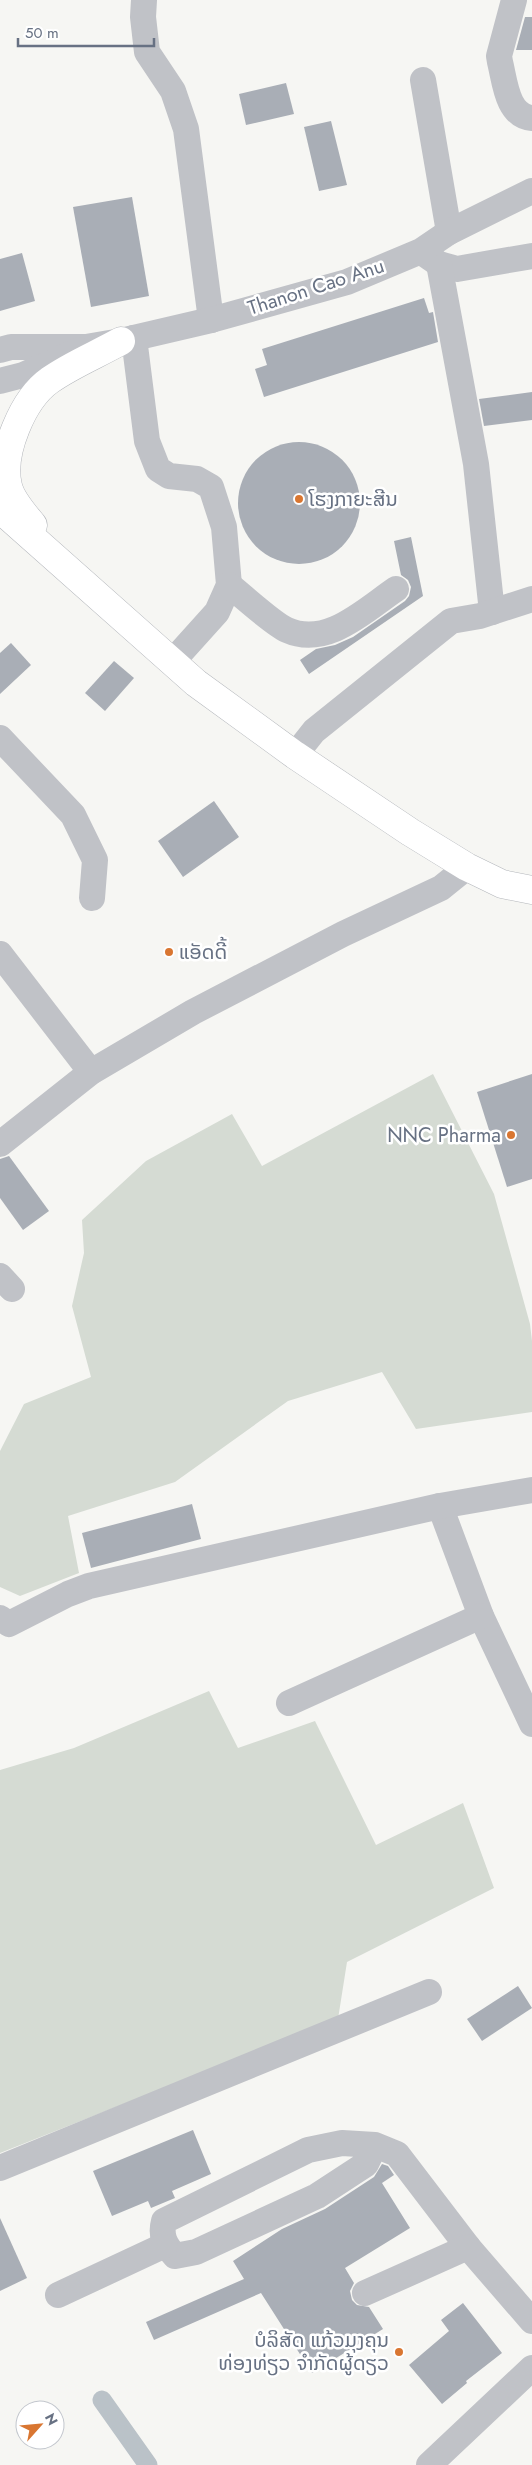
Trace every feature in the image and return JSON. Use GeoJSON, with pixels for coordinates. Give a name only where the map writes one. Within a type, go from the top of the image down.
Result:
{"type":"FeatureCollection","features":[{"type":"Feature","properties":{"kind":"main road"},"geometry":{"type":"LineString","coordinates":[[75,576],[22,510],[8,487],[7,467],[10,443],[21,413],[49,380],[127,340]]}},
{"type":"Feature","properties":{"kind":"main road"},"geometry":{"type":"LineString","coordinates":[[0,509],[196,683],[295,755],[410,832],[467,867],[502,884],[532,890]]}},
{"type":"Feature","properties":{"kind":"street"},"geometry":{"type":"LineString","coordinates":[[144,0],[143,17],[147,52],[173,91],[186,129],[211,320]]}},
{"type":"Feature","properties":{"kind":"street"},"geometry":{"type":"LineString","coordinates":[[514,0],[499,56],[513,107],[523,117],[532,118]]}},
{"type":"Feature","properties":{"kind":"street"},"geometry":{"type":"LineString","coordinates":[[422,80],[449,232]]}},
{"type":"Feature","properties":{"kind":"street","name":"Thanon Cao Anu"},"geometry":{"type":"LineString","coordinates":[[0,350],[11,347],[86,347],[127,340],[211,320],[430,258],[449,232],[532,191]]}},
{"type":"Feature","properties":{"kind":"street"},"geometry":{"type":"LineString","coordinates":[[430,258],[457,269],[532,256]]}},
{"type":"Feature","properties":{"kind":"street"},"geometry":{"type":"LineString","coordinates":[[430,258],[476,464],[492,612]]}},
{"type":"Feature","properties":{"kind":"street"},"geometry":{"type":"LineString","coordinates":[[127,340],[147,440],[158,469],[169,476],[197,479],[211,487],[224,527],[229,585],[217,612],[172,662]]}},
{"type":"Feature","properties":{"kind":"street","name":"Thanon Cao Anu"},"geometry":{"type":"LineString","coordinates":[[0,381],[23,375],[86,347]]}},
{"type":"Feature","properties":{"kind":"street"},"geometry":{"type":"LineString","coordinates":[[229,585],[287,630],[311,635],[336,630],[396,590]]}},
{"type":"Feature","properties":{"kind":"street"},"geometry":{"type":"LineString","coordinates":[[295,755],[314,731],[451,620],[480,616],[532,599]]}},
{"type":"Feature","properties":{"kind":"street"},"geometry":{"type":"LineString","coordinates":[[0,738],[73,815],[94,860],[92,898]]}},
{"type":"Feature","properties":{"kind":"street"},"geometry":{"type":"LineString","coordinates":[[0,1144],[91,1072],[193,1012],[343,934],[441,888],[467,867]]}},
{"type":"Feature","properties":{"kind":"street"},"geometry":{"type":"LineString","coordinates":[[0,954],[91,1072]]}},
{"type":"Feature","properties":{"kind":"street"},"geometry":{"type":"LineString","coordinates":[[3,1627],[68,1594],[89,1586],[440,1506],[532,1490]]}},
{"type":"Feature","properties":{"kind":"street"},"geometry":{"type":"LineString","coordinates":[[440,1506],[481,1616],[532,1724]]}},
{"type":"Feature","properties":{"kind":"street"},"geometry":{"type":"LineString","coordinates":[[289,1703],[481,1616]]}},
{"type":"Feature","properties":{"kind":"street"},"geometry":{"type":"LineString","coordinates":[[0,2168],[429,1992]]}},
{"type":"Feature","properties":{"kind":"street"},"geometry":{"type":"LineString","coordinates":[[375,2145],[366,2164],[317,2196],[196,2252],[175,2256],[165,2245],[162,2231],[164,2221],[308,2150],[342,2143],[375,2145],[398,2154],[468,2247],[532,2320]]}},
{"type":"Feature","properties":{"kind":"street"},"geometry":{"type":"LineString","coordinates":[[58,2295],[165,2245]]}},
{"type":"Feature","properties":{"kind":"street"},"geometry":{"type":"LineString","coordinates":[[365,2293],[468,2247]]}},
{"type":"Feature","properties":{"kind":"street"},"geometry":{"type":"LineString","coordinates":[[429,2465],[532,2368]]}},
{"type":"Feature","properties":{"kind":"shaded area"},"geometry":{"type":"Polygon","coordinates":[[[433,1074],[494,1194],[530,1324],[532,1341],[532,1412],[416,1429],[382,1372],[288,1401],[175,1482],[68,1516],[79,1573],[20,1596],[0,1587],[0,1451],[24,1404],[91,1377],[72,1306],[84,1253],[82,1220],[146,1161],[232,1114],[262,1166],[433,1074]]]}},
{"type":"Feature","properties":{"kind":"shaded area"},"geometry":{"type":"Polygon","coordinates":[[[209,1691],[238,1748],[315,1721],[376,1845],[463,1803],[494,1888],[347,1962],[338,2019],[0,2153],[0,1770],[74,1748],[209,1691]]]}},
{"type":"Feature","properties":{"kind":"building"},"geometry":{"type":"Polygon","coordinates":[[[525,17],[532,17],[532,50],[516,50],[525,17]]]}},
{"type":"Feature","properties":{"kind":"building"},"geometry":{"type":"Polygon","coordinates":[[[286,83],[294,114],[246,125],[239,94],[286,83]]]}},
{"type":"Feature","properties":{"kind":"building"},"geometry":{"type":"Polygon","coordinates":[[[331,121],[347,185],[319,191],[304,127],[331,121]]]}},
{"type":"Feature","properties":{"kind":"building"},"geometry":{"type":"Polygon","coordinates":[[[132,197],[149,296],[91,307],[73,207],[132,197]]]}},
{"type":"Feature","properties":{"kind":"building"},"geometry":{"type":"Polygon","coordinates":[[[22,253],[35,301],[0,311],[0,259],[22,253]]]}},
{"type":"Feature","properties":{"kind":"building"},"geometry":{"type":"Polygon","coordinates":[[[424,298],[429,313],[433,312],[438,342],[264,397],[255,369],[267,365],[262,349],[424,298]]]}},
{"type":"Feature","properties":{"kind":"building"},"geometry":{"type":"Polygon","coordinates":[[[532,392],[532,420],[484,426],[479,399],[532,392]]]}},
{"type":"Feature","properties":{"kind":"building","name":"ໂຮງກາຍະສີນ"},"geometry":{"type":"Polygon","coordinates":[[[299,442],[311,443],[322,447],[333,452],[342,460],[350,469],[355,480],[359,491],[359,515],[355,526],[350,537],[342,546],[333,554],[322,559],[311,563],[299,564],[287,563],[276,559],[265,554],[256,546],[248,537],[243,526],[239,515],[238,503],[239,491],[243,480],[248,469],[256,460],[265,452],[276,447],[287,443],[299,442]]]}},
{"type":"Feature","properties":{"kind":"building"},"geometry":{"type":"Polygon","coordinates":[[[411,537],[423,596],[309,674],[300,660],[316,649],[335,645],[353,637],[405,601],[409,596],[411,587],[408,580],[401,575],[394,541],[411,537]]]}},
{"type":"Feature","properties":{"kind":"building"},"geometry":{"type":"Polygon","coordinates":[[[11,643],[31,665],[0,694],[0,653],[11,643]]]}},
{"type":"Feature","properties":{"kind":"building"},"geometry":{"type":"Polygon","coordinates":[[[114,661],[134,678],[105,711],[85,693],[114,661]]]}},
{"type":"Feature","properties":{"kind":"building"},"geometry":{"type":"Polygon","coordinates":[[[214,801],[239,837],[183,877],[158,841],[214,801]]]}},
{"type":"Feature","properties":{"kind":"building","name":"NNC Pharma"},"geometry":{"type":"Polygon","coordinates":[[[532,1074],[532,1179],[507,1187],[477,1092],[532,1074]]]}},
{"type":"Feature","properties":{"kind":"building"},"geometry":{"type":"Polygon","coordinates":[[[9,1156],[49,1211],[23,1230],[0,1198],[0,1159],[9,1156]]]}},
{"type":"Feature","properties":{"kind":"building"},"geometry":{"type":"Polygon","coordinates":[[[192,1504],[201,1539],[91,1568],[82,1533],[192,1504]]]}},
{"type":"Feature","properties":{"kind":"building"},"geometry":{"type":"Polygon","coordinates":[[[518,1986],[532,2008],[482,2041],[467,2019],[518,1986]]]}},
{"type":"Feature","properties":{"kind":"building"},"geometry":{"type":"Polygon","coordinates":[[[193,2130],[211,2174],[172,2191],[175,2198],[151,2208],[148,2201],[112,2216],[93,2171],[193,2130]]]}},
{"type":"Feature","properties":{"kind":"building"},"geometry":{"type":"Polygon","coordinates":[[[382,2164],[388,2166],[394,2175],[382,2183],[410,2228],[345,2268],[354,2283],[350,2291],[352,2300],[357,2305],[369,2307],[383,2329],[312,2373],[261,2293],[154,2340],[146,2322],[244,2279],[233,2261],[282,2229],[325,2209],[374,2177],[382,2164]]]}},
{"type":"Feature","properties":{"kind":"building"},"geometry":{"type":"Polygon","coordinates":[[[0,2218],[27,2278],[0,2291],[0,2218]]]}},
{"type":"Feature","properties":{"kind":"building"},"geometry":{"type":"Polygon","coordinates":[[[463,2303],[502,2353],[466,2381],[467,2383],[442,2404],[409,2365],[449,2331],[441,2320],[463,2303]]]}},
{"type":"Feature","properties":{"kind":"waterway"},"geometry":{"type":"LineString","coordinates":[[102,2400],[148,2465]]}},
{"type":"Feature","properties":{"kind":"place","name":"ໂຮງກາຍະສີນ"},"geometry":{"type":"Point","coordinates":[299,499]}},
{"type":"Feature","properties":{"kind":"place","name":"ແອັດດີ້"},"geometry":{"type":"Point","coordinates":[169,952]}},
{"type":"Feature","properties":{"kind":"place","name":"NNC Pharma"},"geometry":{"type":"Point","coordinates":[511,1135]}},
{"type":"Feature","properties":{"kind":"place","name":"ບໍລິສັດ ແກ້ວມຸງຄຸນ ທ່ອງທ່ຽວ ຈຳກັດຜູ້ດຽວ"},"geometry":{"type":"Point","coordinates":[399,2352]}}]}
